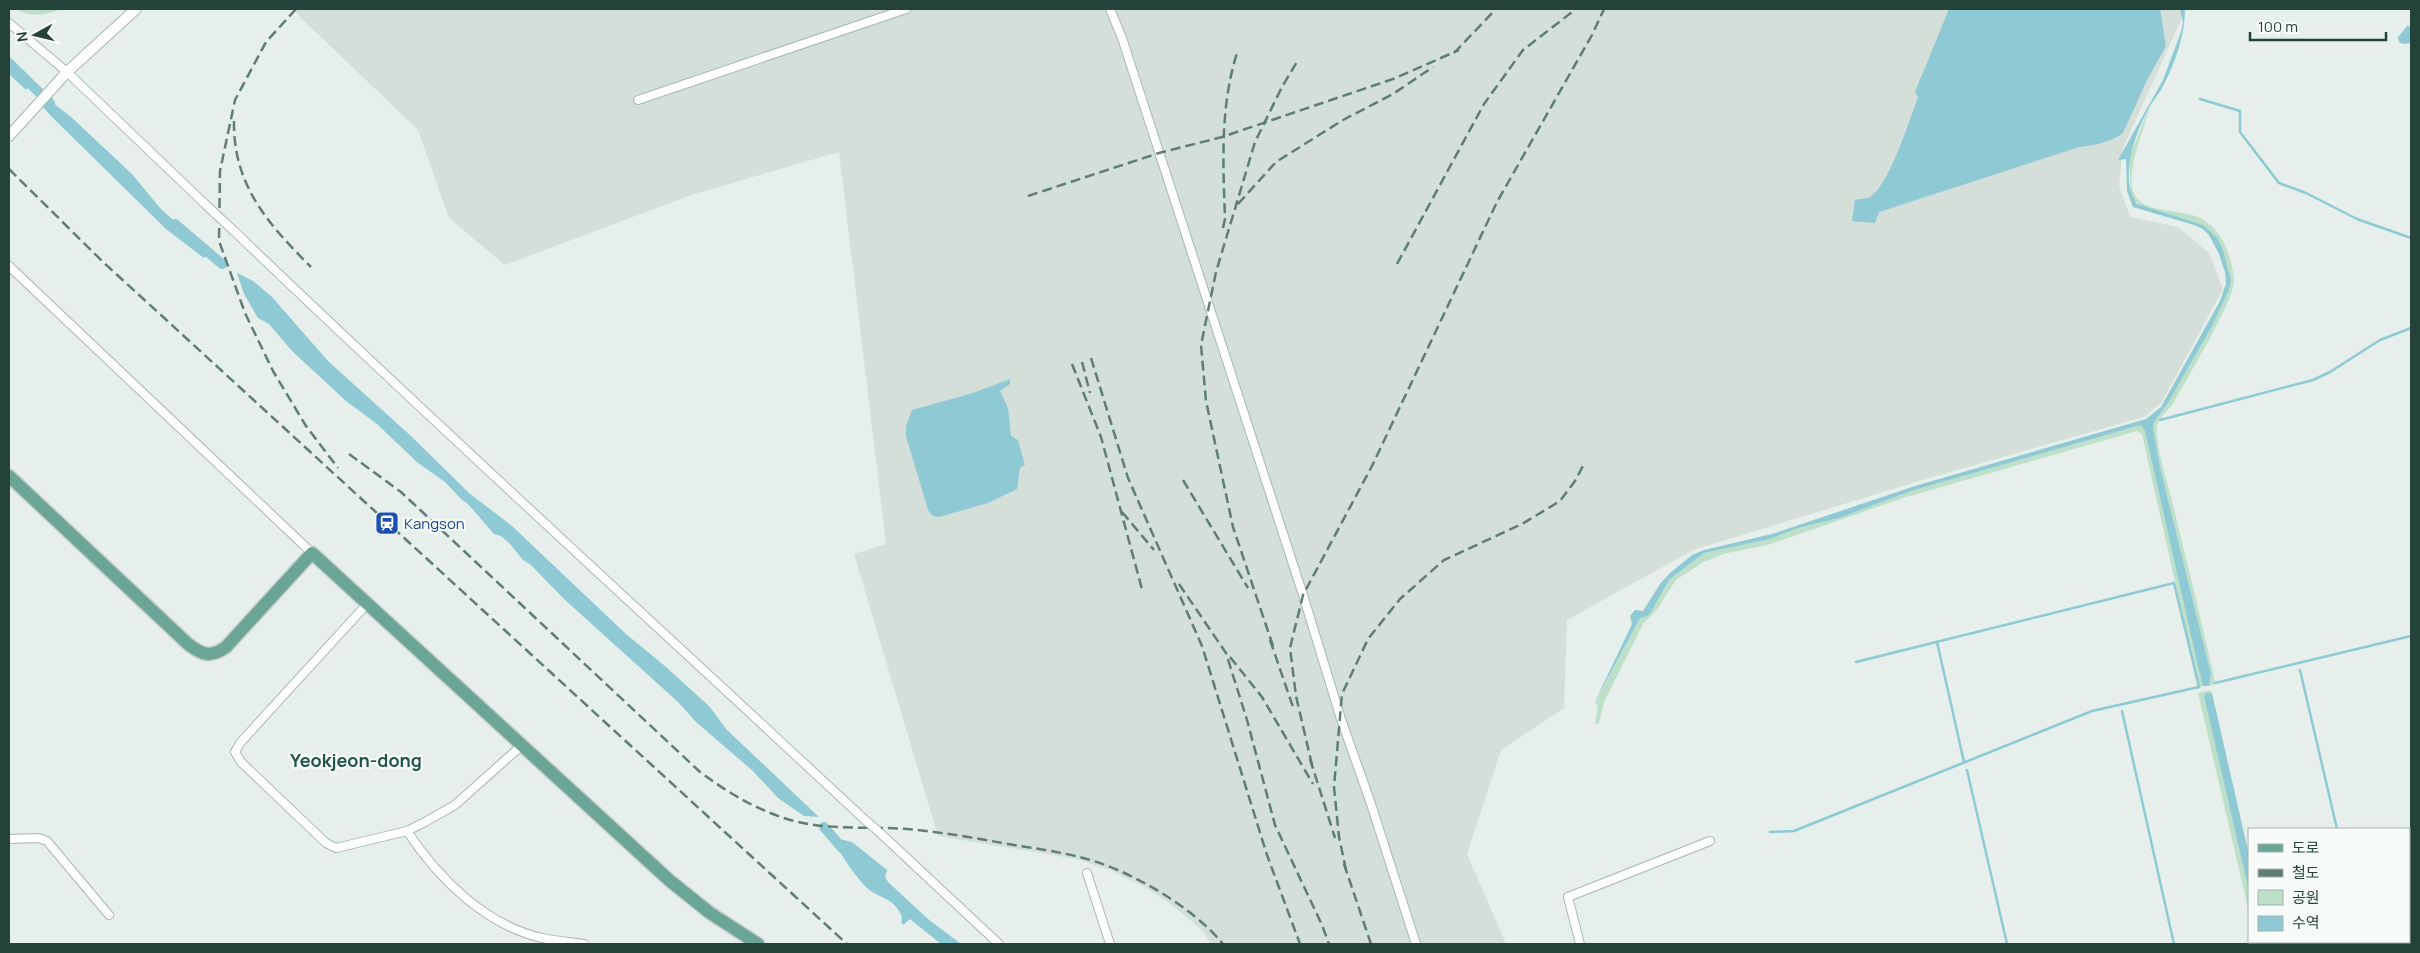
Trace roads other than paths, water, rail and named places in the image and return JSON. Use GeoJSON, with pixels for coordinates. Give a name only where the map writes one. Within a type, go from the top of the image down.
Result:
{"type":"FeatureCollection","features":[{"type":"Feature","properties":{"kind":"main road"},"geometry":{"type":"LineString","coordinates":[[9,476],[188,644],[203,654],[211,656],[226,647],[312,553],[692,900],[758,944]]}},
{"type":"Feature","properties":{"kind":"street"},"geometry":{"type":"LineString","coordinates":[[9,136],[67,72],[136,9]]}},
{"type":"Feature","properties":{"kind":"street"},"geometry":{"type":"LineString","coordinates":[[638,100],[906,9]]}},
{"type":"Feature","properties":{"kind":"street"},"geometry":{"type":"LineString","coordinates":[[1110,9],[1125,47],[1304,595],[1341,719],[1370,800],[1416,944]]}},
{"type":"Feature","properties":{"kind":"street"},"geometry":{"type":"LineString","coordinates":[[9,23],[67,72],[484,469],[673,640],[999,944]]}},
{"type":"Feature","properties":{"kind":"street"},"geometry":{"type":"LineString","coordinates":[[9,266],[312,553]]}},
{"type":"Feature","properties":{"kind":"street"},"geometry":{"type":"LineString","coordinates":[[367,604],[240,742],[235,752],[241,762],[326,843],[336,848],[407,831],[455,805],[522,745]]}},
{"type":"Feature","properties":{"kind":"street"},"geometry":{"type":"LineString","coordinates":[[407,831],[435,870],[476,905],[502,922],[542,938],[584,944]]}},
{"type":"Feature","properties":{"kind":"street"},"geometry":{"type":"LineString","coordinates":[[9,839],[38,838],[47,841],[108,915]]}},
{"type":"Feature","properties":{"kind":"street"},"geometry":{"type":"LineString","coordinates":[[1580,944],[1568,897],[1710,840]]}},
{"type":"Feature","properties":{"kind":"street"},"geometry":{"type":"LineString","coordinates":[[1087,873],[1110,944]]}},
{"type":"Feature","properties":{"kind":"water"},"geometry":{"type":"Polygon","coordinates":[[[1949,9],[2160,9],[2166,46],[2148,78],[2123,133],[2118,136],[2102,143],[2079,147],[1879,212],[1875,223],[1852,221],[1855,200],[1870,197],[1884,180],[1891,166],[1918,97],[1915,92],[1949,9]]]}},
{"type":"Feature","properties":{"kind":"water"},"geometry":{"type":"Polygon","coordinates":[[[2180,9],[2185,9],[2185,19],[2178,49],[2167,77],[2139,128],[2131,155],[2129,181],[2137,204],[2203,225],[2217,238],[2222,247],[2231,280],[2229,290],[2211,328],[2168,403],[2154,422],[2153,428],[2160,467],[2211,674],[2209,686],[2203,686],[2145,431],[2141,425],[1914,490],[1839,518],[1798,528],[1770,539],[1704,553],[1669,580],[1649,615],[1640,618],[1594,704],[1632,624],[1630,616],[1635,610],[1643,611],[1660,584],[1692,555],[1704,550],[1772,534],[1915,486],[2146,419],[2161,407],[2220,301],[2226,284],[2225,272],[2219,254],[2209,235],[2203,229],[2133,207],[2127,191],[2126,159],[2118,160],[2163,80],[2181,32],[2183,22],[2180,9]]]}},
{"type":"Feature","properties":{"kind":"water"},"geometry":{"type":"Polygon","coordinates":[[[2408,25],[2411,29],[2411,43],[2403,44],[2399,42],[2398,37],[2408,25]]]}},
{"type":"Feature","properties":{"kind":"water"},"geometry":{"type":"Polygon","coordinates":[[[9,56],[32,82],[26,90],[9,74],[9,56]]]}},
{"type":"Feature","properties":{"kind":"water"},"geometry":{"type":"Polygon","coordinates":[[[49,100],[70,116],[132,174],[160,208],[209,253],[204,258],[166,229],[51,116],[43,107],[49,100]]]}},
{"type":"Feature","properties":{"kind":"water"},"geometry":{"type":"Polygon","coordinates":[[[237,273],[253,281],[272,297],[328,361],[412,437],[469,493],[512,526],[626,634],[710,707],[726,729],[819,817],[804,816],[778,798],[753,771],[696,722],[678,702],[564,599],[531,565],[523,560],[510,544],[501,536],[494,534],[468,504],[445,482],[418,463],[377,424],[346,401],[292,351],[269,324],[258,318],[244,294],[237,273]]]}},
{"type":"Feature","properties":{"kind":"water"},"geometry":{"type":"Polygon","coordinates":[[[1010,379],[1010,384],[1000,391],[1008,408],[1011,436],[1018,440],[1025,465],[1020,468],[1017,489],[988,503],[939,517],[933,516],[928,510],[906,436],[906,426],[912,410],[973,393],[1010,379]]]}},
{"type":"Feature","properties":{"kind":"water"},"geometry":{"type":"Polygon","coordinates":[[[2207,693],[2212,693],[2248,851],[2248,887],[2204,696],[2207,693]]]}},
{"type":"Feature","properties":{"kind":"water"},"geometry":{"type":"Polygon","coordinates":[[[831,837],[852,842],[887,870],[885,877],[888,882],[928,919],[961,944],[941,944],[910,919],[903,925],[902,916],[898,909],[865,886],[842,856],[831,837]]]}},
{"type":"Feature","properties":{"kind":"waterway"},"geometry":{"type":"LineString","coordinates":[[9,63],[50,103]]}},
{"type":"Feature","properties":{"kind":"waterway"},"geometry":{"type":"LineString","coordinates":[[2200,99],[2240,111],[2240,132],[2279,183],[2306,193],[2357,219],[2411,238]]}},
{"type":"Feature","properties":{"kind":"waterway"},"geometry":{"type":"LineString","coordinates":[[175,224],[222,264]]}},
{"type":"Feature","properties":{"kind":"waterway"},"geometry":{"type":"LineString","coordinates":[[2160,420],[2313,380],[2330,372],[2380,340],[2411,328]]}},
{"type":"Feature","properties":{"kind":"waterway"},"geometry":{"type":"LineString","coordinates":[[1770,832],[1794,831],[2092,711],[2199,687],[2174,583],[1856,662]]}},
{"type":"Feature","properties":{"kind":"waterway"},"geometry":{"type":"LineString","coordinates":[[2215,683],[2411,636]]}},
{"type":"Feature","properties":{"kind":"waterway"},"geometry":{"type":"LineString","coordinates":[[1937,642],[1964,762]]}},
{"type":"Feature","properties":{"kind":"waterway"},"geometry":{"type":"LineString","coordinates":[[2300,670],[2337,828]]}},
{"type":"Feature","properties":{"kind":"waterway"},"geometry":{"type":"LineString","coordinates":[[2122,711],[2174,944]]}},
{"type":"Feature","properties":{"kind":"waterway"},"geometry":{"type":"LineString","coordinates":[[1967,770],[2007,944]]}},
{"type":"Feature","properties":{"kind":"waterway"},"geometry":{"type":"LineString","coordinates":[[824,827],[842,848]]}},
{"type":"Feature","properties":{"kind":"railway"},"geometry":{"type":"LineString","coordinates":[[296,9],[266,42],[235,100],[220,171],[219,241],[245,313],[273,371],[306,426],[338,468]]}},
{"type":"Feature","properties":{"kind":"railway"},"geometry":{"type":"LineString","coordinates":[[1454,53],[1496,9]]}},
{"type":"Feature","properties":{"kind":"railway"},"geometry":{"type":"LineString","coordinates":[[1397,264],[1484,104],[1523,50],[1576,9]]}},
{"type":"Feature","properties":{"kind":"railway"},"geometry":{"type":"LineString","coordinates":[[1312,765],[1296,696],[1290,648],[1303,595],[1372,466],[1497,202],[1592,35],[1604,9]]}},
{"type":"Feature","properties":{"kind":"railway"},"geometry":{"type":"LineString","coordinates":[[1028,196],[1159,153],[1222,137],[1393,79],[1459,50]]}},
{"type":"Feature","properties":{"kind":"railway"},"geometry":{"type":"LineString","coordinates":[[1223,228],[1225,219],[1223,156],[1225,114],[1237,53]]}},
{"type":"Feature","properties":{"kind":"railway"},"geometry":{"type":"LineString","coordinates":[[1273,646],[1233,527],[1206,401],[1201,345],[1216,272],[1255,142],[1282,87],[1298,60]]}},
{"type":"Feature","properties":{"kind":"railway"},"geometry":{"type":"LineString","coordinates":[[1238,204],[1276,162],[1343,120],[1393,94],[1433,67]]}},
{"type":"Feature","properties":{"kind":"railway"},"geometry":{"type":"LineString","coordinates":[[234,121],[235,144],[240,165],[256,202],[267,219],[311,267]]}},
{"type":"Feature","properties":{"kind":"railway"},"geometry":{"type":"LineString","coordinates":[[9,169],[102,261],[847,944]]}},
{"type":"Feature","properties":{"kind":"railway"},"geometry":{"type":"LineString","coordinates":[[1091,358],[1128,478],[1202,646],[1267,855],[1300,944]]}},
{"type":"Feature","properties":{"kind":"railway"},"geometry":{"type":"LineString","coordinates":[[1082,362],[1090,393]]}},
{"type":"Feature","properties":{"kind":"railway"},"geometry":{"type":"LineString","coordinates":[[1072,364],[1101,437],[1143,593]]}},
{"type":"Feature","properties":{"kind":"railway"},"geometry":{"type":"LineString","coordinates":[[349,454],[401,492],[700,772],[742,799],[775,815],[802,823],[832,827],[907,829],[971,837],[1053,851],[1098,862],[1157,890],[1194,916],[1223,944]]}},
{"type":"Feature","properties":{"kind":"railway"},"geometry":{"type":"LineString","coordinates":[[1346,870],[1339,837],[1334,787],[1342,694],[1368,639],[1400,599],[1444,560],[1522,524],[1560,501],[1575,481],[1584,464]]}},
{"type":"Feature","properties":{"kind":"railway"},"geometry":{"type":"LineString","coordinates":[[1183,480],[1248,588]]}},
{"type":"Feature","properties":{"kind":"railway"},"geometry":{"type":"LineString","coordinates":[[1122,512],[1154,550]]}},
{"type":"Feature","properties":{"kind":"railway"},"geometry":{"type":"LineString","coordinates":[[1179,584],[1226,653],[1247,720],[1275,825],[1329,944]]}},
{"type":"Feature","properties":{"kind":"railway"},"geometry":{"type":"LineString","coordinates":[[1270,640],[1293,707]]}},
{"type":"Feature","properties":{"kind":"railway"},"geometry":{"type":"LineString","coordinates":[[1230,657],[1262,697],[1313,784]]}},
{"type":"Feature","properties":{"kind":"railway"},"geometry":{"type":"LineString","coordinates":[[1310,759],[1335,838]]}},
{"type":"Feature","properties":{"kind":"railway"},"geometry":{"type":"LineString","coordinates":[[1344,864],[1371,944]]}},
{"type":"Feature","properties":{"kind":"place","name":"Kangson"},"geometry":{"type":"Point","coordinates":[387,523]}},
{"type":"Feature","properties":{"kind":"district","name":"Yeokjeon-dong"},"geometry":{"type":"Point","coordinates":[356,760]}}]}
